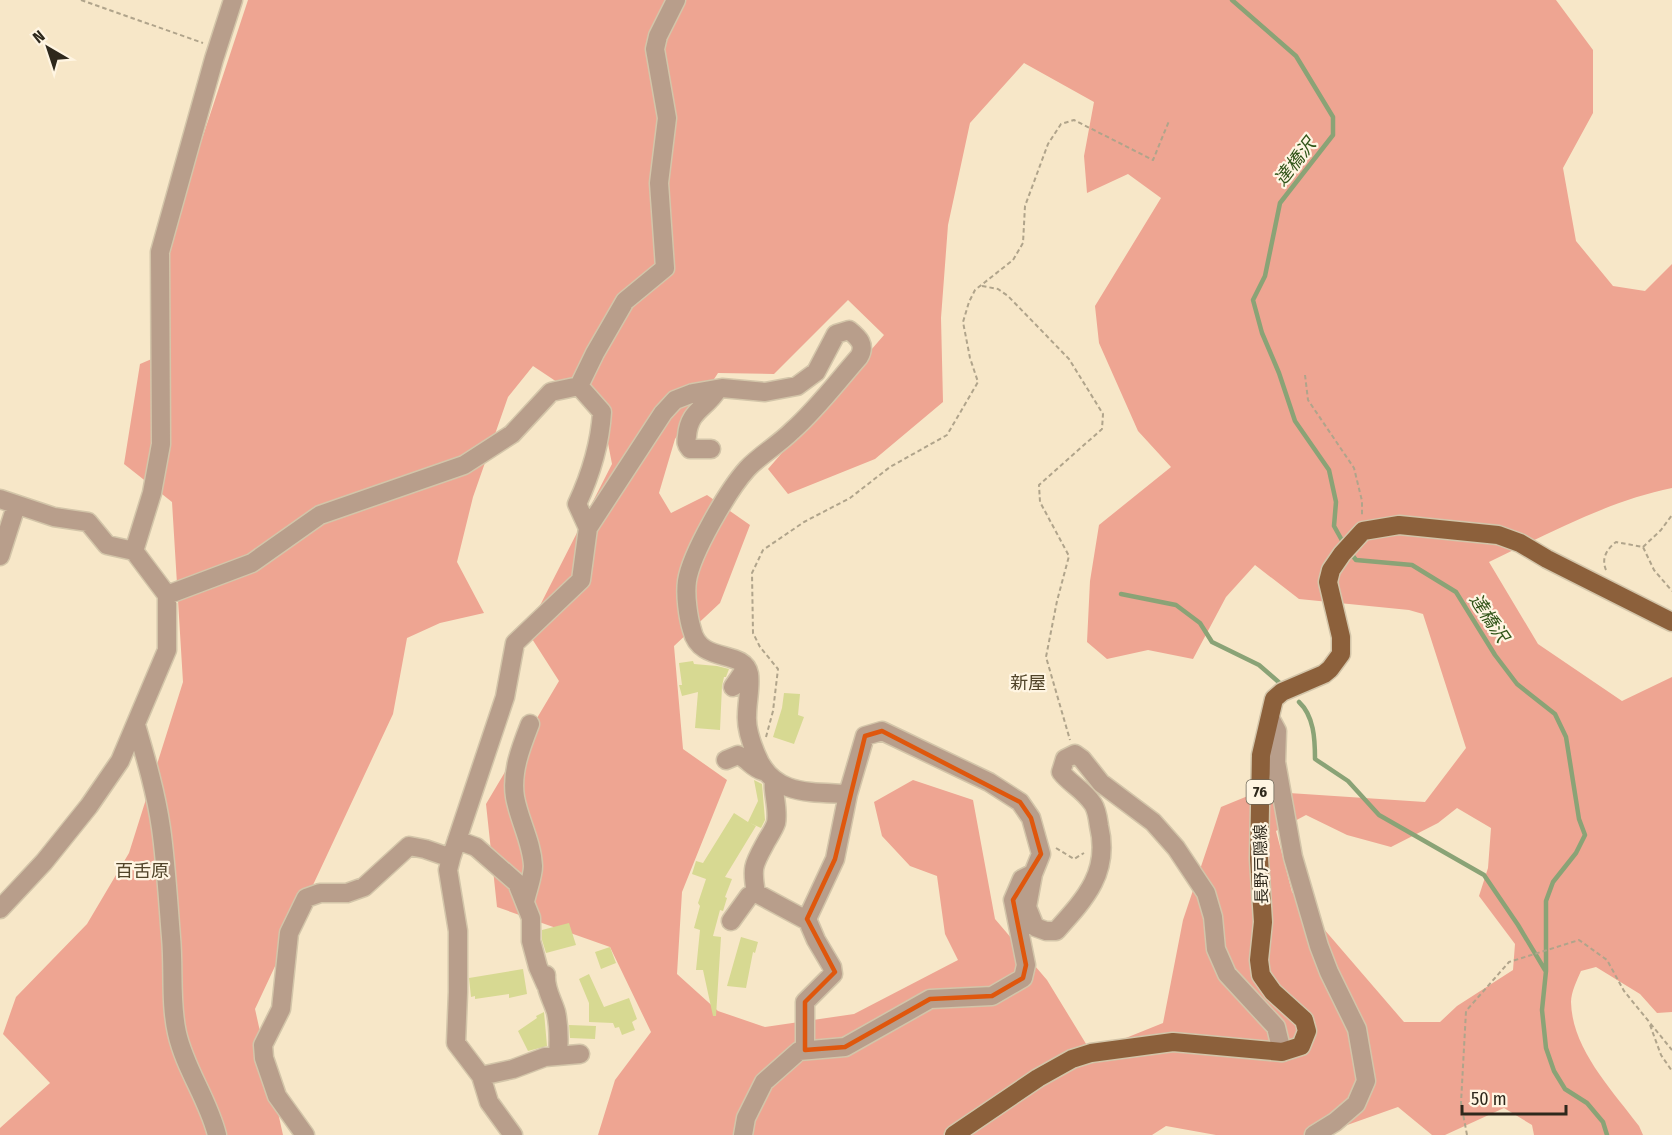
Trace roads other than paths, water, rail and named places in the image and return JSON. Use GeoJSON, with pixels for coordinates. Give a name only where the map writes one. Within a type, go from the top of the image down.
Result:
{"type":"FeatureCollection","features":[{"type":"Feature","properties":{"kind":"main road","name":"長野戸隠線"},"geometry":{"type":"LineString","coordinates":[[1282,1052],[1301,1046],[1307,1031],[1304,1020],[1274,992],[1261,975],[1263,922],[1259,859],[1261,755],[1274,699],[1282,692],[1324,674],[1341,654],[1341,637],[1328,582],[1331,570],[1342,554],[1363,531],[1399,525],[1498,535],[1520,543],[1672,622]]}},
{"type":"Feature","properties":{"kind":"main road"},"geometry":{"type":"LineString","coordinates":[[954,1135],[1038,1078],[1072,1059],[1091,1053],[1173,1042],[1282,1052]]}},
{"type":"Feature","properties":{"kind":"street"},"geometry":{"type":"LineString","coordinates":[[134,551],[152,493],[161,444],[160,252],[233,0]]}},
{"type":"Feature","properties":{"kind":"street"},"geometry":{"type":"LineString","coordinates":[[579,386],[595,352],[625,301],[665,268],[659,183],[667,118],[655,49],[658,36],[676,0]]}},
{"type":"Feature","properties":{"kind":"street"},"geometry":{"type":"LineString","coordinates":[[513,1135],[489,1102],[481,1076],[456,1043],[458,946],[448,870],[505,697],[515,643],[581,580],[588,528],[663,413],[675,400],[693,393],[718,389],[765,392],[797,386],[816,372],[836,334],[849,330],[862,344],[859,357],[792,432],[747,468],[701,543],[687,580],[692,631],[698,645],[708,651],[740,661],[749,673],[746,717],[751,742],[773,787],[777,809],[775,825],[755,861],[752,872],[756,893]]}},
{"type":"Feature","properties":{"kind":"street"},"geometry":{"type":"LineString","coordinates":[[579,386],[602,412],[600,439],[588,481],[577,504],[588,528]]}},
{"type":"Feature","properties":{"kind":"street"},"geometry":{"type":"LineString","coordinates":[[167,595],[252,563],[321,515],[464,465],[512,434],[551,392],[579,386]]}},
{"type":"Feature","properties":{"kind":"street"},"geometry":{"type":"LineString","coordinates":[[711,449],[690,449],[686,444],[687,427],[693,415],[714,396],[718,389]]}},
{"type":"Feature","properties":{"kind":"street"},"geometry":{"type":"LineString","coordinates":[[0,556],[8,502],[54,517],[88,522],[107,545],[134,551],[167,595],[167,651],[120,761],[89,806],[44,862],[0,909]]}},
{"type":"Feature","properties":{"kind":"street"},"geometry":{"type":"LineString","coordinates":[[732,687],[746,668]]}},
{"type":"Feature","properties":{"kind":"street"},"geometry":{"type":"LineString","coordinates":[[1270,717],[1277,731],[1276,762],[1293,857],[1319,946],[1357,1029],[1366,1081],[1356,1104],[1335,1122],[1314,1135]]}},
{"type":"Feature","properties":{"kind":"street"},"geometry":{"type":"LineString","coordinates":[[525,902],[533,867],[515,796],[515,775],[519,752],[530,724]]}},
{"type":"Feature","properties":{"kind":"street"},"geometry":{"type":"LineString","coordinates":[[136,725],[161,828],[174,974],[173,1005],[177,1032],[191,1075],[213,1120],[217,1135]]}},
{"type":"Feature","properties":{"kind":"street"},"geometry":{"type":"LineString","coordinates":[[805,1050],[805,1002],[833,974],[832,967],[807,919],[835,859],[848,794],[865,736],[882,731],[989,782],[1020,802],[1031,818],[1041,854],[1033,874],[1027,908],[1035,927],[1046,931],[1056,931],[1087,894],[1100,871],[1102,837],[1095,807],[1082,790],[1060,772],[1065,759],[1075,754],[1082,759],[1101,783],[1153,822],[1176,848],[1206,893],[1213,916],[1216,949],[1227,974],[1276,1027],[1282,1052]]}},
{"type":"Feature","properties":{"kind":"street"},"geometry":{"type":"LineString","coordinates":[[726,760],[738,755],[743,757],[755,769],[766,772],[800,791],[848,794]]}},
{"type":"Feature","properties":{"kind":"street"},"geometry":{"type":"LineString","coordinates":[[457,840],[476,847],[517,883],[531,918],[531,941],[535,958],[556,1011],[559,1032],[558,1055]]}},
{"type":"Feature","properties":{"kind":"street"},"geometry":{"type":"LineString","coordinates":[[305,1135],[277,1096],[264,1058],[263,1045],[281,1009],[289,933],[306,898],[320,893],[347,893],[364,887],[409,846],[451,858]]}},
{"type":"Feature","properties":{"kind":"street"},"geometry":{"type":"LineString","coordinates":[[743,1135],[746,1118],[764,1082],[799,1051],[845,1047],[930,999],[992,996],[1023,978],[1026,965],[1013,900],[1022,879],[1033,874]]}},
{"type":"Feature","properties":{"kind":"street"},"geometry":{"type":"LineString","coordinates":[[731,921],[749,896],[756,893]]}},
{"type":"Feature","properties":{"kind":"street"},"geometry":{"type":"LineString","coordinates":[[756,893],[808,921]]}},
{"type":"Feature","properties":{"kind":"street"},"geometry":{"type":"LineString","coordinates":[[546,985],[547,964]]}},
{"type":"Feature","properties":{"kind":"street"},"geometry":{"type":"LineString","coordinates":[[481,1076],[558,1055],[580,1053]]}},
{"type":"Feature","properties":{"kind":"waterway","name":"達橋沢"},"geometry":{"type":"LineString","coordinates":[[1232,0],[1296,56],[1333,117],[1333,135],[1280,203],[1265,276],[1253,300],[1262,333],[1279,373],[1295,421],[1329,470],[1336,502],[1334,526],[1344,544]]}},
{"type":"Feature","properties":{"kind":"waterway","name":"達橋沢"},"geometry":{"type":"LineString","coordinates":[[1349,551],[1356,560],[1412,565],[1456,592],[1495,655],[1517,684],[1555,714],[1566,737],[1579,819],[1585,835],[1576,853],[1553,882],[1546,901],[1546,971],[1542,1010],[1546,1048],[1554,1071],[1565,1089],[1587,1103],[1603,1122],[1607,1135]]}},
{"type":"Feature","properties":{"kind":"waterway"},"geometry":{"type":"LineString","coordinates":[[1121,594],[1176,605],[1200,623],[1212,642],[1259,665],[1282,685]]}},
{"type":"Feature","properties":{"kind":"waterway"},"geometry":{"type":"LineString","coordinates":[[1299,702],[1311,721],[1315,759],[1348,781],[1379,815],[1484,875],[1545,970]]}},
{"type":"Feature","properties":{"kind":"district","name":"新屋"},"geometry":{"type":"Point","coordinates":[1028,683]}},
{"type":"Feature","properties":{"kind":"district","name":"百舌原"},"geometry":{"type":"Point","coordinates":[142,871]}}]}
